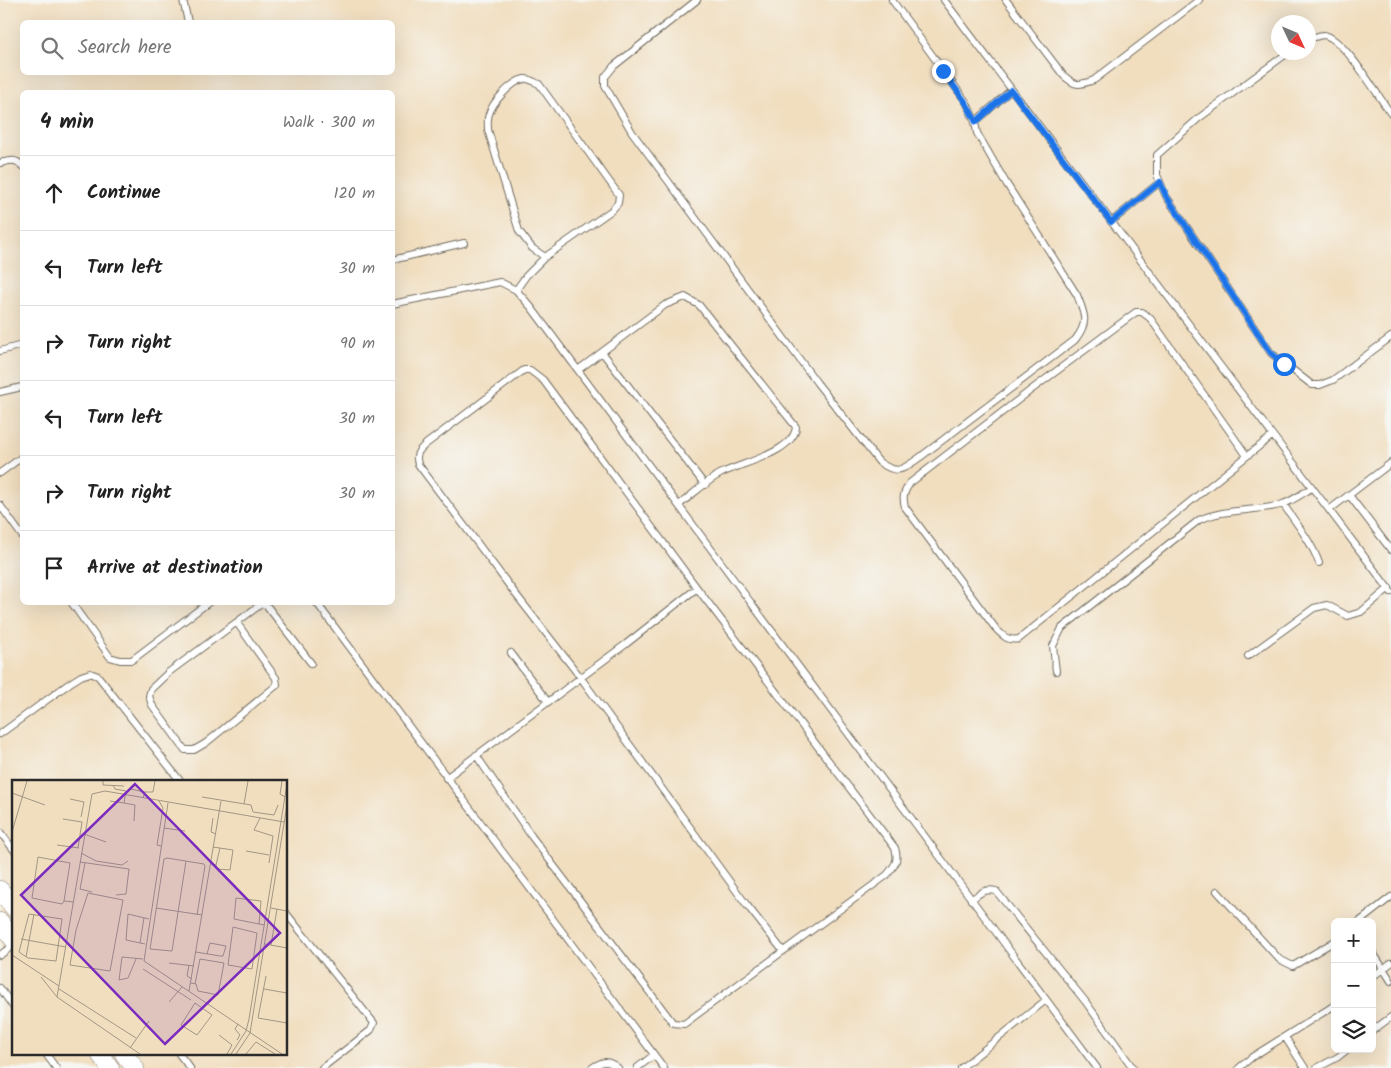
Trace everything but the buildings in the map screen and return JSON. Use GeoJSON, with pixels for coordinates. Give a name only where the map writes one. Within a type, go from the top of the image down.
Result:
{"type":"FeatureCollection","features":[{"type":"Feature","properties":{"kind":"street"},"geometry":{"type":"LineString","coordinates":[[0,922],[12,937]]}},
{"type":"Feature","properties":{"kind":"street"},"geometry":{"type":"LineString","coordinates":[[101,1056],[110,1068]]}},
{"type":"Feature","properties":{"kind":"street"},"geometry":{"type":"LineString","coordinates":[[126,1056],[135,1068]]}},
{"type":"Feature","properties":{"kind":"lane"},"geometry":{"type":"LineString","coordinates":[[183,0],[188,20]]}},
{"type":"Feature","properties":{"kind":"lane"},"geometry":{"type":"LineString","coordinates":[[697,0],[614,66],[605,77],[605,86],[632,132],[817,383],[879,462],[889,469],[896,470],[906,467],[919,458],[1075,340],[1083,330],[1084,322],[1083,311],[1077,295],[977,133],[976,122],[966,103],[892,0]]}},
{"type":"Feature","properties":{"kind":"lane"},"geometry":{"type":"LineString","coordinates":[[944,0],[1390,590],[1360,612],[1348,616],[1327,605],[1314,608],[1248,656]]}},
{"type":"Feature","properties":{"kind":"lane"},"geometry":{"type":"LineString","coordinates":[[1006,0],[1063,76],[1071,83],[1080,85],[1094,80],[1199,0]]}},
{"type":"Feature","properties":{"kind":"lane"},"geometry":{"type":"LineString","coordinates":[[1316,37],[1322,35],[1336,40],[1357,65],[1391,114]]}},
{"type":"Feature","properties":{"kind":"lane"},"geometry":{"type":"LineString","coordinates":[[1278,60],[1200,118],[1157,155],[1157,175],[1166,196],[1271,353],[1312,385],[1320,385],[1333,380],[1391,337]]}},
{"type":"Feature","properties":{"kind":"lane"},"geometry":{"type":"LineString","coordinates":[[516,290],[526,276],[545,257],[612,210],[618,202],[619,195],[539,84],[530,79],[524,79],[511,86],[493,104],[488,115],[488,130],[519,231],[532,248],[545,257]]}},
{"type":"Feature","properties":{"kind":"lane"},"geometry":{"type":"LineString","coordinates":[[976,122],[1011,90]]}},
{"type":"Feature","properties":{"kind":"lane"},"geometry":{"type":"LineString","coordinates":[[0,163],[10,160],[20,164]]}},
{"type":"Feature","properties":{"kind":"lane"},"geometry":{"type":"LineString","coordinates":[[1111,222],[1160,182]]}},
{"type":"Feature","properties":{"kind":"lane"},"geometry":{"type":"LineString","coordinates":[[395,259],[464,243]]}},
{"type":"Feature","properties":{"kind":"lane"},"geometry":{"type":"LineString","coordinates":[[395,303],[500,282],[516,290],[809,678],[971,900],[1097,1068]]}},
{"type":"Feature","properties":{"kind":"lane"},"geometry":{"type":"LineString","coordinates":[[578,370],[664,305],[685,297],[699,306],[796,427],[796,433],[784,446],[718,475],[679,505]]}},
{"type":"Feature","properties":{"kind":"lane"},"geometry":{"type":"LineString","coordinates":[[1247,456],[1150,318],[1142,312],[1136,312],[910,483],[904,492],[903,498],[905,507],[996,629],[1003,637],[1011,640],[1019,639],[1272,436]]}},
{"type":"Feature","properties":{"kind":"lane"},"geometry":{"type":"LineString","coordinates":[[0,351],[20,346]]}},
{"type":"Feature","properties":{"kind":"lane"},"geometry":{"type":"LineString","coordinates":[[602,352],[705,485]]}},
{"type":"Feature","properties":{"kind":"lane"},"geometry":{"type":"LineString","coordinates":[[476,756],[532,836],[673,1023],[684,1024],[887,875],[898,857],[895,848],[697,588],[543,380],[530,370],[524,370],[426,444],[419,450],[416,458],[418,464],[581,678],[746,904],[783,950]]}},
{"type":"Feature","properties":{"kind":"lane"},"geometry":{"type":"LineString","coordinates":[[0,392],[20,387]]}},
{"type":"Feature","properties":{"kind":"lane"},"geometry":{"type":"LineString","coordinates":[[0,473],[20,458]]}},
{"type":"Feature","properties":{"kind":"lane"},"geometry":{"type":"LineString","coordinates":[[1329,510],[1391,463]]}},
{"type":"Feature","properties":{"kind":"lane"},"geometry":{"type":"LineString","coordinates":[[1056,671],[1053,646],[1062,628],[1199,520],[1212,514],[1283,504],[1312,488]]}},
{"type":"Feature","properties":{"kind":"lane"},"geometry":{"type":"LineString","coordinates":[[1349,495],[1391,550]]}},
{"type":"Feature","properties":{"kind":"lane"},"geometry":{"type":"LineString","coordinates":[[1283,504],[1315,552],[1319,563]]}},
{"type":"Feature","properties":{"kind":"lane"},"geometry":{"type":"LineString","coordinates":[[0,505],[20,533]]}},
{"type":"Feature","properties":{"kind":"lane"},"geometry":{"type":"LineString","coordinates":[[446,778],[581,678],[697,588]]}},
{"type":"Feature","properties":{"kind":"lane"},"geometry":{"type":"LineString","coordinates":[[73,605],[110,658],[120,660],[132,660],[205,605]]}},
{"type":"Feature","properties":{"kind":"lane"},"geometry":{"type":"LineString","coordinates":[[236,623],[276,678],[276,685],[206,743],[194,750],[185,750],[152,705],[149,696],[151,689],[169,672],[260,605]]}},
{"type":"Feature","properties":{"kind":"lane"},"geometry":{"type":"LineString","coordinates":[[266,605],[311,662]]}},
{"type":"Feature","properties":{"kind":"lane"},"geometry":{"type":"LineString","coordinates":[[318,605],[664,1068]]}},
{"type":"Feature","properties":{"kind":"lane"},"geometry":{"type":"LineString","coordinates":[[511,653],[548,702]]}},
{"type":"Feature","properties":{"kind":"lane"},"geometry":{"type":"LineString","coordinates":[[0,734],[70,683],[90,673],[98,676],[179,780]]}},
{"type":"Feature","properties":{"kind":"lane"},"geometry":{"type":"LineString","coordinates":[[0,832],[12,847]]}},
{"type":"Feature","properties":{"kind":"lane"},"geometry":{"type":"LineString","coordinates":[[971,900],[982,891],[989,889],[996,891],[1085,1001],[1133,1068]]}},
{"type":"Feature","properties":{"kind":"lane"},"geometry":{"type":"LineString","coordinates":[[1218,891],[1278,958],[1293,966],[1331,943]]}},
{"type":"Feature","properties":{"kind":"lane"},"geometry":{"type":"LineString","coordinates":[[1364,918],[1391,897]]}},
{"type":"Feature","properties":{"kind":"lane"},"geometry":{"type":"LineString","coordinates":[[288,916],[374,1024],[371,1030],[322,1068]]}},
{"type":"Feature","properties":{"kind":"lane"},"geometry":{"type":"LineString","coordinates":[[0,956],[12,947]]}},
{"type":"Feature","properties":{"kind":"lane"},"geometry":{"type":"LineString","coordinates":[[1376,957],[1391,981]]}},
{"type":"Feature","properties":{"kind":"lane"},"geometry":{"type":"LineString","coordinates":[[1376,974],[1391,963]]}},
{"type":"Feature","properties":{"kind":"lane"},"geometry":{"type":"LineString","coordinates":[[0,988],[12,1005]]}},
{"type":"Feature","properties":{"kind":"lane"},"geometry":{"type":"LineString","coordinates":[[961,1068],[1046,1000]]}},
{"type":"Feature","properties":{"kind":"lane"},"geometry":{"type":"LineString","coordinates":[[1239,1068],[1252,1057],[1331,1008]]}},
{"type":"Feature","properties":{"kind":"lane"},"geometry":{"type":"LineString","coordinates":[[1376,1028],[1391,1017]]}},
{"type":"Feature","properties":{"kind":"lane"},"geometry":{"type":"LineString","coordinates":[[1285,1037],[1305,1068]]}},
{"type":"Feature","properties":{"kind":"lane"},"geometry":{"type":"LineString","coordinates":[[1317,1068],[1343,1053]]}},
{"type":"Feature","properties":{"kind":"lane"},"geometry":{"type":"LineString","coordinates":[[637,1068],[654,1055]]}},
{"type":"Feature","properties":{"kind":"lane"},"geometry":{"type":"LineString","coordinates":[[47,1056],[56,1068]]}},
{"type":"Feature","properties":{"kind":"lane"},"geometry":{"type":"LineString","coordinates":[[181,1056],[190,1068]]}},
{"type":"Feature","properties":{"kind":"lane"},"geometry":{"type":"LineString","coordinates":[[592,1068],[601,1062],[607,1061],[618,1068]]}},
{"type":"Feature","properties":{"kind":"route"},"geometry":{"type":"LineString","coordinates":[[943,71],[966,103],[976,122],[1011,90],[1111,222],[1160,182],[1166,196],[1255,330],[1271,353],[1284,364]]}}]}
